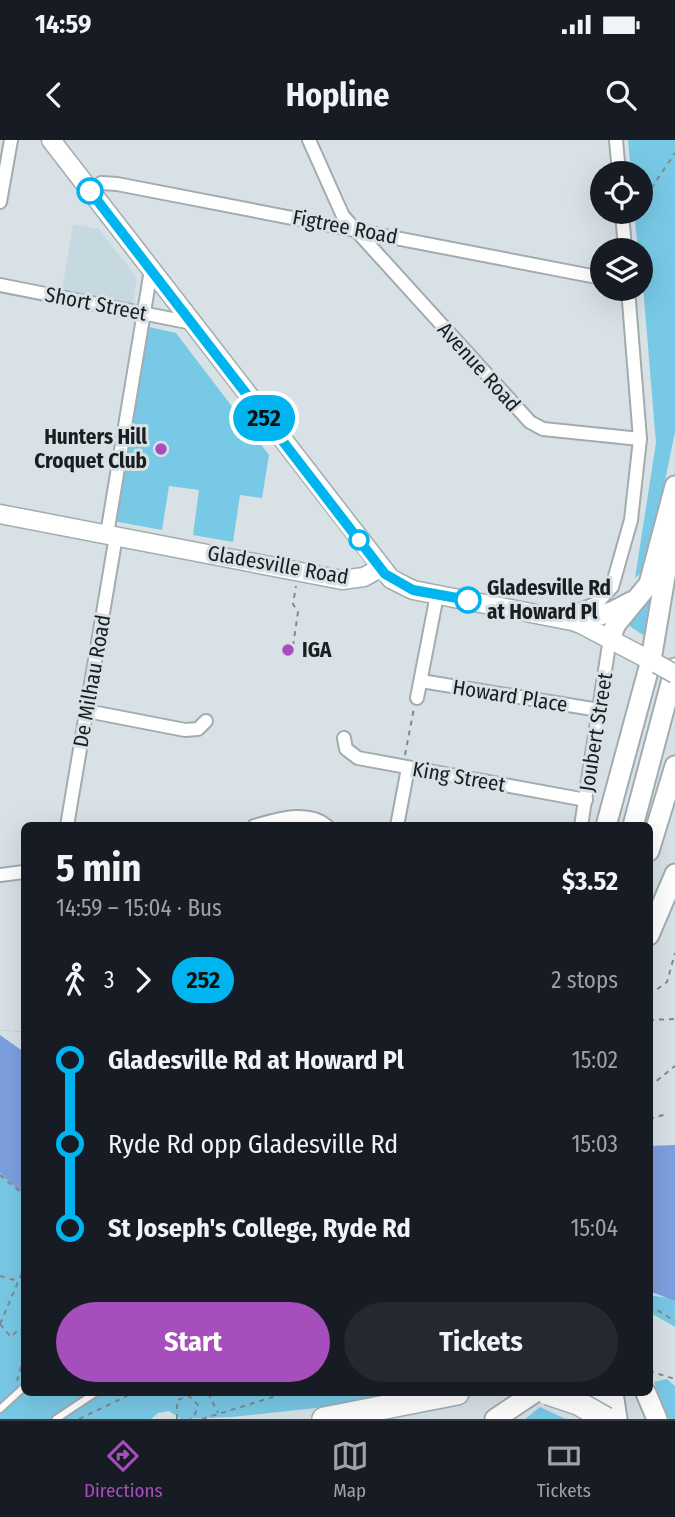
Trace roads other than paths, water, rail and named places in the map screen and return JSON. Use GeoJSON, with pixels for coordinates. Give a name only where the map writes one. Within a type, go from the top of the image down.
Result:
{"type":"FeatureCollection","features":[{"type":"Feature","properties":{"kind":"highway"},"geometry":{"type":"LineString","coordinates":[[324,1419],[439,1396]]}},
{"type":"Feature","properties":{"kind":"highway"},"geometry":{"type":"LineString","coordinates":[[557,1396],[578,1403],[606,1419]]}},
{"type":"Feature","properties":{"kind":"main road"},"geometry":{"type":"LineString","coordinates":[[51,140],[380,568]]}},
{"type":"Feature","properties":{"kind":"main road"},"geometry":{"type":"LineString","coordinates":[[610,638],[616,624],[643,594],[653,573],[675,486]]}},
{"type":"Feature","properties":{"kind":"main road","name":"Gladesville Road"},"geometry":{"type":"LineString","coordinates":[[0,514],[342,580],[364,578],[380,568],[402,586],[561,618],[610,638],[675,674]]}},
{"type":"Feature","properties":{"kind":"main road"},"geometry":{"type":"LineString","coordinates":[[634,822],[661,664],[675,517]]}},
{"type":"Feature","properties":{"kind":"main road"},"geometry":{"type":"LineString","coordinates":[[561,618],[614,611],[643,594]]}},
{"type":"Feature","properties":{"kind":"main road"},"geometry":{"type":"LineString","coordinates":[[607,822],[661,664]]}},
{"type":"Feature","properties":{"kind":"main road"},"geometry":{"type":"LineString","coordinates":[[653,839],[675,766]]}},
{"type":"Feature","properties":{"kind":"main road"},"geometry":{"type":"LineString","coordinates":[[653,925],[675,874]]}},
{"type":"Feature","properties":{"kind":"main road"},"geometry":{"type":"LineString","coordinates":[[495,1419],[530,1396]]}},
{"type":"Feature","properties":{"kind":"main road"},"geometry":{"type":"LineString","coordinates":[[596,1396],[600,1419]]}},
{"type":"Feature","properties":{"kind":"main road"},"geometry":{"type":"LineString","coordinates":[[613,1396],[617,1419]]}},
{"type":"Feature","properties":{"kind":"main road"},"geometry":{"type":"LineString","coordinates":[[647,1396],[657,1419]]}},
{"type":"Feature","properties":{"kind":"street"},"geometry":{"type":"LineString","coordinates":[[0,202],[10,140]]}},
{"type":"Feature","properties":{"kind":"street","name":"Avenue Road"},"geometry":{"type":"LineString","coordinates":[[309,140],[343,216],[530,422],[543,429],[640,439]]}},
{"type":"Feature","properties":{"kind":"street"},"geometry":{"type":"LineString","coordinates":[[615,140],[618,161]]}},
{"type":"Feature","properties":{"kind":"street","name":"Figtree Road"},"geometry":{"type":"LineString","coordinates":[[90,191],[107,182],[590,276]]}},
{"type":"Feature","properties":{"kind":"street","name":"De Milhau Road"},"geometry":{"type":"LineString","coordinates":[[68,822],[87,711],[151,270]]}},
{"type":"Feature","properties":{"kind":"street","name":"Short Street"},"geometry":{"type":"LineString","coordinates":[[0,285],[192,323]]}},
{"type":"Feature","properties":{"kind":"street"},"geometry":{"type":"LineString","coordinates":[[561,618],[597,603],[612,587],[631,520],[640,439],[629,301]]}},
{"type":"Feature","properties":{"kind":"street"},"geometry":{"type":"LineString","coordinates":[[417,698],[436,594]]}},
{"type":"Feature","properties":{"kind":"street","name":"Joubert Street"},"geometry":{"type":"LineString","coordinates":[[582,822],[610,638]]}},
{"type":"Feature","properties":{"kind":"street","name":"Howard Place"},"geometry":{"type":"LineString","coordinates":[[421,681],[599,710]]}},
{"type":"Feature","properties":{"kind":"street"},"geometry":{"type":"LineString","coordinates":[[87,711],[185,730],[198,729],[206,721]]}},
{"type":"Feature","properties":{"kind":"street","name":"King Street"},"geometry":{"type":"LineString","coordinates":[[344,738],[346,749],[358,758],[407,762],[586,800]]}},
{"type":"Feature","properties":{"kind":"street"},"geometry":{"type":"LineString","coordinates":[[398,822],[407,762]]}},
{"type":"Feature","properties":{"kind":"street"},"geometry":{"type":"LineString","coordinates":[[268,822],[304,817],[317,822]]}},
{"type":"Feature","properties":{"kind":"street"},"geometry":{"type":"LineString","coordinates":[[0,875],[21,872]]}},
{"type":"Feature","properties":{"kind":"lane"},"geometry":{"type":"LineString","coordinates":[[490,604],[493,584]]}},
{"type":"Feature","properties":{"kind":"lane"},"geometry":{"type":"LineString","coordinates":[[0,1409],[21,1390]]}},
{"type":"Feature","properties":{"kind":"lane"},"geometry":{"type":"LineString","coordinates":[[56,1419],[90,1396]]}},
{"type":"Feature","properties":{"kind":"place","name":"Hunters Hill Croquet Club"},"geometry":{"type":"Point","coordinates":[161,449]}},
{"type":"Feature","properties":{"kind":"place","name":"Gladesville Rd at Howard Pl"},"geometry":{"type":"Point","coordinates":[468,600]}},
{"type":"Feature","properties":{"kind":"place","name":"IGA"},"geometry":{"type":"Point","coordinates":[288,650]}}]}
